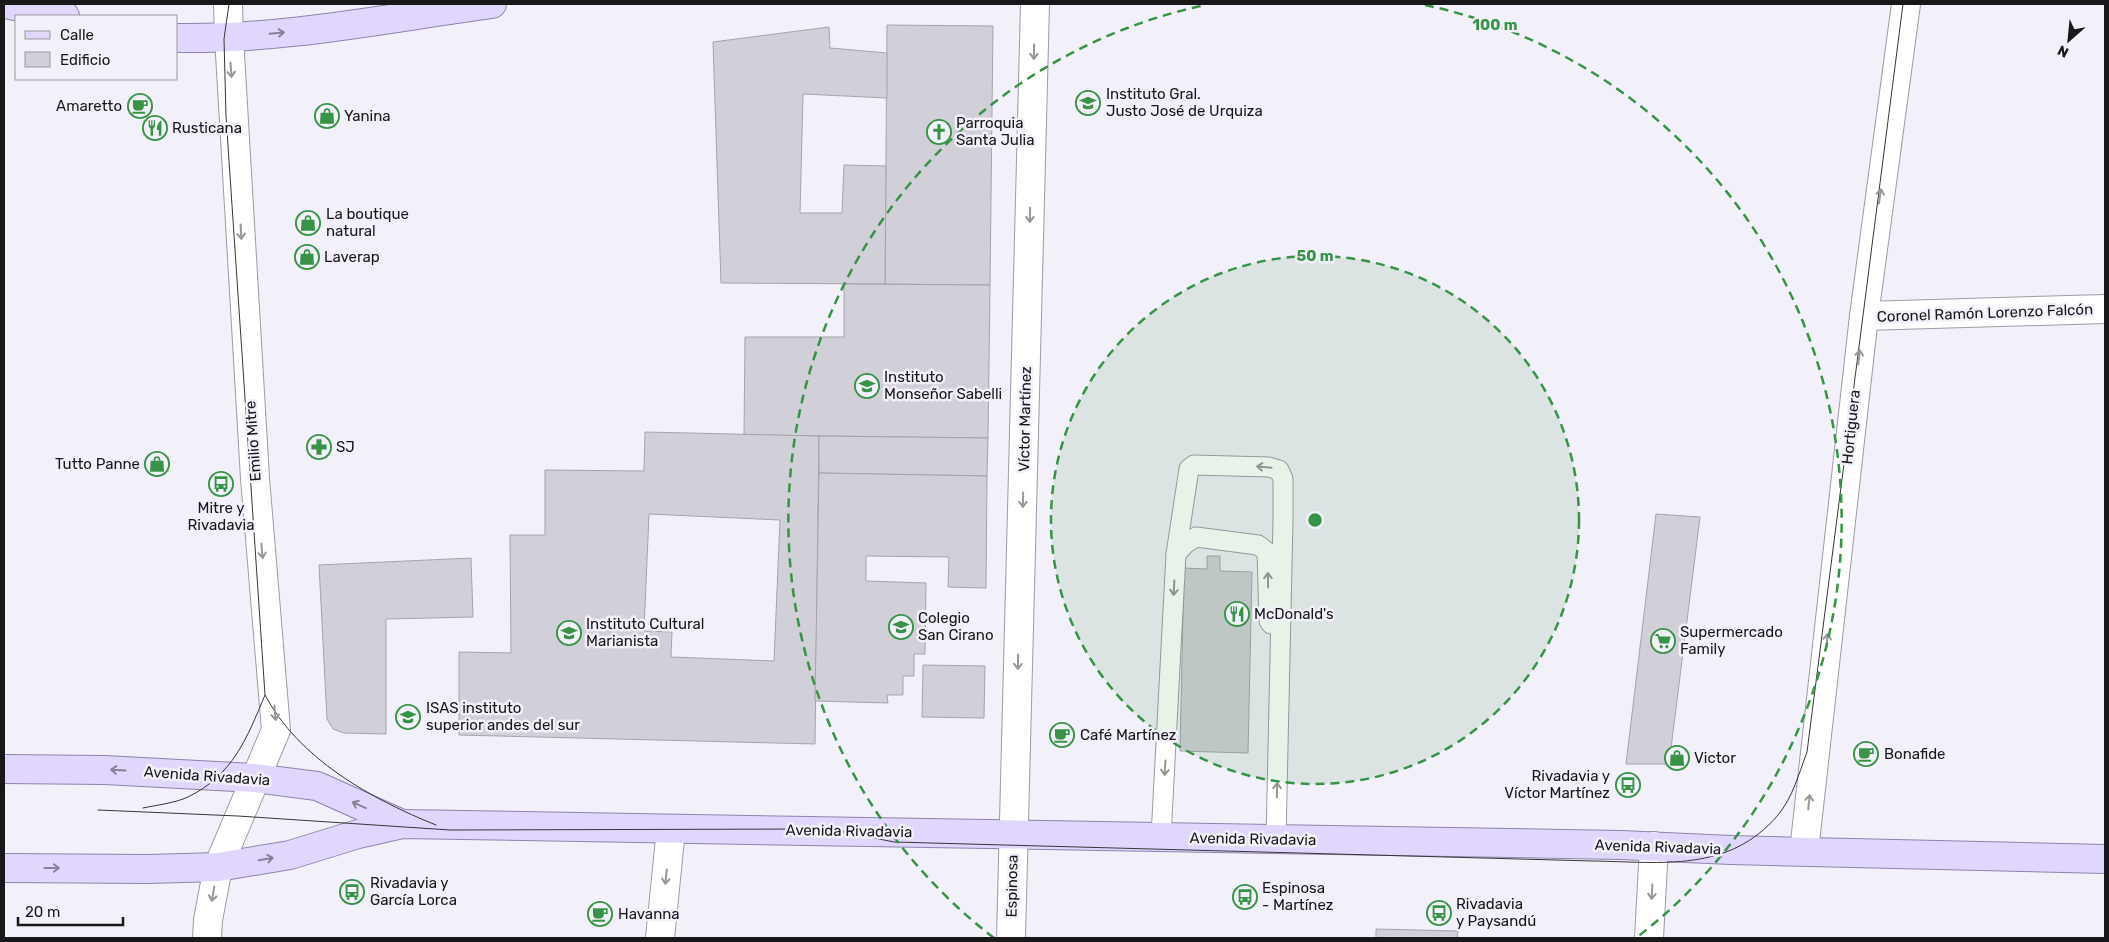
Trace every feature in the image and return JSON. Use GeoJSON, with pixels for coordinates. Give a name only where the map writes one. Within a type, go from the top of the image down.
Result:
{"type":"FeatureCollection","features":[{"type":"Feature","properties":{"kind":"main road"},"geometry":{"type":"LineString","coordinates":[[5,4],[60,15]]}},
{"type":"Feature","properties":{"kind":"main road"},"geometry":{"type":"LineString","coordinates":[[178,38],[224,39],[492,4]]}},
{"type":"Feature","properties":{"kind":"main road","name":"Avenida Rivadavia"},"geometry":{"type":"LineString","coordinates":[[4,769],[105,770],[254,778],[317,786],[402,824]]}},
{"type":"Feature","properties":{"kind":"main road","name":"Avenida Rivadavia"},"geometry":{"type":"LineString","coordinates":[[4,868],[148,869],[218,867],[290,854],[358,834],[402,824],[1654,846],[2105,859]]}},
{"type":"Feature","properties":{"kind":"street","name":"Emilio Mitre"},"geometry":{"type":"LineString","coordinates":[[207,938],[208,920],[218,867],[254,778],[276,730],[255,478],[228,4]]}},
{"type":"Feature","properties":{"kind":"street","name":"Víctor Martínez"},"geometry":{"type":"LineString","coordinates":[[1014,834],[1035,4]]}},
{"type":"Feature","properties":{"kind":"street","name":"Hortiguera"},"geometry":{"type":"LineString","coordinates":[[1804,851],[1864,316],[1906,4]]}},
{"type":"Feature","properties":{"kind":"street","name":"Coronel Ramón Lorenzo Falcón"},"geometry":{"type":"LineString","coordinates":[[1864,316],[2105,309]]}},
{"type":"Feature","properties":{"kind":"street"},"geometry":{"type":"LineString","coordinates":[[660,938],[671,829]]}},
{"type":"Feature","properties":{"kind":"street","name":"Espinosa"},"geometry":{"type":"LineString","coordinates":[[1011,938],[1014,834]]}},
{"type":"Feature","properties":{"kind":"street"},"geometry":{"type":"LineString","coordinates":[[1649,938],[1654,846]]}},
{"type":"Feature","properties":{"kind":"lane"},"geometry":{"type":"LineString","coordinates":[[1161,837],[1176,554],[1189,469],[1194,465],[1269,467],[1279,470],[1283,480],[1276,839]]}},
{"type":"Feature","properties":{"kind":"lane"},"geometry":{"type":"LineString","coordinates":[[1176,554],[1185,544],[1196,537],[1258,545],[1267,552],[1269,622],[1281,643]]}},
{"type":"Feature","properties":{"kind":"building","name":"Parroquia Santa Julia"},"geometry":{"type":"Polygon","coordinates":[[[887,25],[993,26],[990,285],[885,284],[887,25]]]}},
{"type":"Feature","properties":{"kind":"building"},"geometry":{"type":"Polygon","coordinates":[[[829,27],[830,48],[887,53],[887,98],[803,94],[800,213],[842,213],[844,165],[886,166],[885,284],[721,283],[713,42],[829,27]]]}},
{"type":"Feature","properties":{"kind":"building","name":"Instituto Monseñor Sabelli"},"geometry":{"type":"Polygon","coordinates":[[[844,284],[990,285],[988,438],[744,435],[745,337],[844,337],[844,284]]]}},
{"type":"Feature","properties":{"kind":"building"},"geometry":{"type":"Polygon","coordinates":[[[645,432],[819,436],[815,744],[459,735],[459,652],[511,653],[510,535],[545,535],[545,470],[644,471],[645,432]],[[649,514],[644,631],[672,632],[671,657],[774,661],[780,520],[649,514]]]}},
{"type":"Feature","properties":{"kind":"building"},"geometry":{"type":"Polygon","coordinates":[[[819,436],[988,438],[987,476],[819,473],[819,436]]]}},
{"type":"Feature","properties":{"kind":"building","name":"Colegio San Cirano"},"geometry":{"type":"Polygon","coordinates":[[[819,473],[987,476],[986,588],[948,587],[949,557],[866,556],[866,581],[926,583],[925,654],[914,654],[914,676],[903,676],[903,695],[887,695],[888,703],[815,701],[819,473]]]}},
{"type":"Feature","properties":{"kind":"building","name":"Supermercado Family"},"geometry":{"type":"Polygon","coordinates":[[[1656,514],[1700,517],[1669,764],[1626,764],[1656,514]]]}},
{"type":"Feature","properties":{"kind":"building"},"geometry":{"type":"Polygon","coordinates":[[[1207,556],[1220,556],[1220,571],[1252,572],[1248,753],[1180,751],[1184,568],[1207,569],[1207,556]]]}},
{"type":"Feature","properties":{"kind":"building"},"geometry":{"type":"Polygon","coordinates":[[[471,558],[473,617],[386,619],[386,734],[344,733],[333,729],[327,719],[319,565],[471,558]]]}},
{"type":"Feature","properties":{"kind":"building"},"geometry":{"type":"Polygon","coordinates":[[[923,665],[985,666],[984,718],[922,717],[923,665]]]}},
{"type":"Feature","properties":{"kind":"building"},"geometry":{"type":"Polygon","coordinates":[[[1376,929],[1458,931],[1457,938],[1376,938],[1376,929]]]}},
{"type":"Feature","properties":{"kind":"tram line"},"geometry":{"type":"LineString","coordinates":[[229,4],[224,39],[226,116],[265,695],[279,718],[297,739],[339,774],[387,803],[436,825]]}},
{"type":"Feature","properties":{"kind":"tram line"},"geometry":{"type":"LineString","coordinates":[[98,810],[238,816],[450,830],[810,829],[839,831],[894,842],[1644,862],[1693,860],[1716,855],[1738,847],[1759,834],[1778,815],[1788,801],[1807,752],[1903,4]]}},
{"type":"Feature","properties":{"kind":"tram line"},"geometry":{"type":"LineString","coordinates":[[143,808],[188,797],[216,778],[237,754],[252,726],[265,695]]}},
{"type":"Feature","properties":{"kind":"place","name":"Instituto Gral. Justo José de Urquiza"},"geometry":{"type":"Point","coordinates":[1088,103]}},
{"type":"Feature","properties":{"kind":"place","name":"Amaretto"},"geometry":{"type":"Point","coordinates":[140,106]}},
{"type":"Feature","properties":{"kind":"place","name":"Yanina"},"geometry":{"type":"Point","coordinates":[327,116]}},
{"type":"Feature","properties":{"kind":"place","name":"Rusticana"},"geometry":{"type":"Point","coordinates":[155,128]}},
{"type":"Feature","properties":{"kind":"place","name":"Parroquia Santa Julia"},"geometry":{"type":"Point","coordinates":[939,132]}},
{"type":"Feature","properties":{"kind":"place","name":"La boutique natural"},"geometry":{"type":"Point","coordinates":[308,223]}},
{"type":"Feature","properties":{"kind":"place","name":"Laverap"},"geometry":{"type":"Point","coordinates":[307,257]}},
{"type":"Feature","properties":{"kind":"place","name":"Instituto Monseñor Sabelli"},"geometry":{"type":"Point","coordinates":[867,386]}},
{"type":"Feature","properties":{"kind":"place","name":"SJ"},"geometry":{"type":"Point","coordinates":[319,447]}},
{"type":"Feature","properties":{"kind":"place","name":"Tutto Panne"},"geometry":{"type":"Point","coordinates":[157,464]}},
{"type":"Feature","properties":{"kind":"place","name":"Mitre y Rivadavia"},"geometry":{"type":"Point","coordinates":[221,484]}},
{"type":"Feature","properties":{"kind":"place","name":"McDonald's"},"geometry":{"type":"Point","coordinates":[1237,614]}},
{"type":"Feature","properties":{"kind":"place","name":"Colegio San Cirano"},"geometry":{"type":"Point","coordinates":[901,627]}},
{"type":"Feature","properties":{"kind":"place","name":"Instituto Cultural Marianista"},"geometry":{"type":"Point","coordinates":[569,633]}},
{"type":"Feature","properties":{"kind":"place","name":"Supermercado Family"},"geometry":{"type":"Point","coordinates":[1663,641]}},
{"type":"Feature","properties":{"kind":"place","name":"ISAS instituto superior andes del sur"},"geometry":{"type":"Point","coordinates":[408,717]}},
{"type":"Feature","properties":{"kind":"place","name":"Café Martínez"},"geometry":{"type":"Point","coordinates":[1062,735]}},
{"type":"Feature","properties":{"kind":"place","name":"Bonafide"},"geometry":{"type":"Point","coordinates":[1866,754]}},
{"type":"Feature","properties":{"kind":"place","name":"Victor"},"geometry":{"type":"Point","coordinates":[1677,758]}},
{"type":"Feature","properties":{"kind":"place","name":"Rivadavia y Víctor Martínez"},"geometry":{"type":"Point","coordinates":[1628,785]}},
{"type":"Feature","properties":{"kind":"place","name":"Rivadavia y García Lorca"},"geometry":{"type":"Point","coordinates":[352,892]}},
{"type":"Feature","properties":{"kind":"place","name":"Espinosa - Martínez"},"geometry":{"type":"Point","coordinates":[1245,897]}},
{"type":"Feature","properties":{"kind":"place","name":"Rivadavia y Paysandú"},"geometry":{"type":"Point","coordinates":[1439,913]}},
{"type":"Feature","properties":{"kind":"place","name":"Havanna"},"geometry":{"type":"Point","coordinates":[600,914]}}]}
